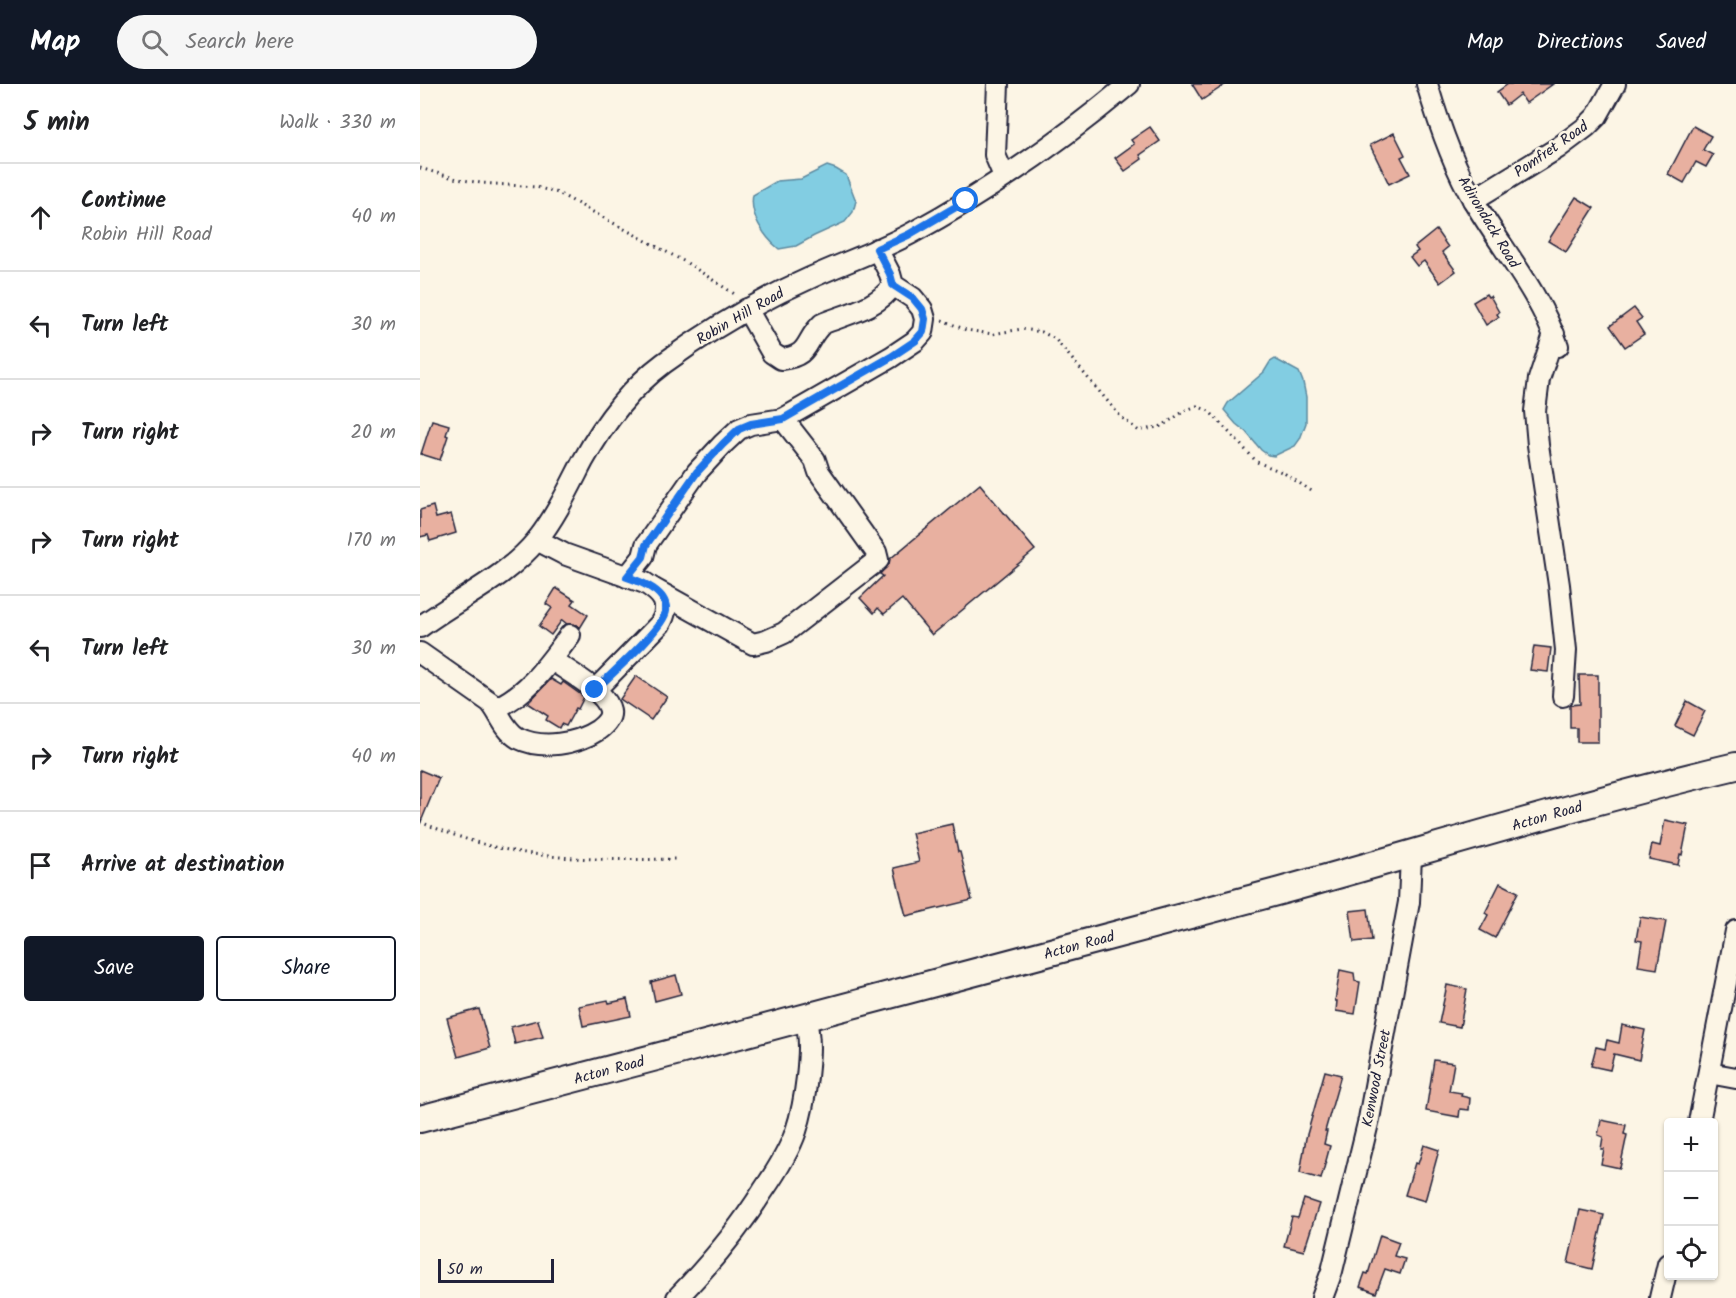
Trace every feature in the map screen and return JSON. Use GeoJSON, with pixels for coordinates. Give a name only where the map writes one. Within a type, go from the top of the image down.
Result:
{"type":"FeatureCollection","features":[{"type":"Feature","properties":{"kind":"main road","name":"Acton Road"},"geometry":{"type":"LineString","coordinates":[[420,1119],[805,1018],[1411,855],[1639,790],[1736,766]]}},
{"type":"Feature","properties":{"kind":"street"},"geometry":{"type":"LineString","coordinates":[[998,84],[995,155],[1005,176]]}},
{"type":"Feature","properties":{"kind":"street","name":"Robin Hill Road"},"geometry":{"type":"LineString","coordinates":[[420,627],[490,582],[525,554],[554,516],[602,430],[633,390],[662,365],[747,309],[809,278],[908,235],[932,221],[1057,142],[1129,84]]}},
{"type":"Feature","properties":{"kind":"street","name":"Adirondack Road"},"geometry":{"type":"LineString","coordinates":[[1427,84],[1444,140],[1473,200],[1521,274],[1554,334],[1562,355]]}},
{"type":"Feature","properties":{"kind":"street","name":"Pomfret Road"},"geometry":{"type":"LineString","coordinates":[[1473,200],[1558,148],[1586,128],[1597,116],[1615,84]]}},
{"type":"Feature","properties":{"kind":"street"},"geometry":{"type":"LineString","coordinates":[[627,577],[643,557],[646,545],[697,472],[739,429],[751,424],[783,419],[891,357],[915,341],[923,332],[925,319],[923,313],[913,298],[893,285],[877,249]]}},
{"type":"Feature","properties":{"kind":"street"},"geometry":{"type":"LineString","coordinates":[[747,309],[772,352],[781,359],[790,358],[803,352],[822,324],[874,303],[886,295],[893,285]]}},
{"type":"Feature","properties":{"kind":"street"},"geometry":{"type":"LineString","coordinates":[[1554,334],[1539,379],[1535,411],[1566,650],[1563,696]]}},
{"type":"Feature","properties":{"kind":"street"},"geometry":{"type":"LineString","coordinates":[[537,540],[564,555],[645,583],[753,644],[784,633],[878,560],[876,552],[819,472],[815,460],[783,419]]}},
{"type":"Feature","properties":{"kind":"street"},"geometry":{"type":"LineString","coordinates":[[595,690],[655,631],[664,617],[665,603],[654,589]]}},
{"type":"Feature","properties":{"kind":"street"},"geometry":{"type":"LineString","coordinates":[[496,708],[515,698],[552,660],[570,635]]}},
{"type":"Feature","properties":{"kind":"street"},"geometry":{"type":"LineString","coordinates":[[420,653],[483,696],[496,708],[504,725],[511,733],[531,743],[544,744],[575,741],[600,729],[607,723],[610,716],[607,703],[595,690],[552,660]]}},
{"type":"Feature","properties":{"kind":"street","name":"Kenwood Street"},"geometry":{"type":"LineString","coordinates":[[1322,1298],[1332,1271],[1369,1119],[1406,922],[1410,894],[1411,855]]}},
{"type":"Feature","properties":{"kind":"street"},"geometry":{"type":"LineString","coordinates":[[1700,1118],[1736,931]]}},
{"type":"Feature","properties":{"kind":"street"},"geometry":{"type":"LineString","coordinates":[[677,1298],[713,1261],[742,1224],[780,1166],[788,1149],[804,1101],[809,1042],[805,1018]]}},
{"type":"Feature","properties":{"kind":"street"},"geometry":{"type":"LineString","coordinates":[[1709,1072],[1736,1078]]}},
{"type":"Feature","properties":{"kind":"street"},"geometry":{"type":"LineString","coordinates":[[1660,1298],[1664,1280]]}},
{"type":"Feature","properties":{"kind":"path"},"geometry":{"type":"LineString","coordinates":[[420,168],[457,179],[536,187],[558,193],[687,263],[740,299],[747,309]]}},
{"type":"Feature","properties":{"kind":"path"},"geometry":{"type":"LineString","coordinates":[[923,313],[966,330],[992,334],[1022,329],[1042,332],[1055,339],[1121,417],[1139,431],[1162,426],[1186,410],[1197,406],[1209,411],[1257,462],[1284,473],[1313,492]]}},
{"type":"Feature","properties":{"kind":"path"},"geometry":{"type":"LineString","coordinates":[[420,822],[467,839],[511,850],[609,860],[677,859]]}},
{"type":"Feature","properties":{"kind":"water"},"geometry":{"type":"Polygon","coordinates":[[[827,166],[846,175],[856,201],[853,212],[845,222],[796,246],[779,249],[759,225],[753,210],[753,195],[777,181],[801,179],[827,166]]]}},
{"type":"Feature","properties":{"kind":"water"},"geometry":{"type":"Polygon","coordinates":[[[1275,359],[1299,372],[1306,397],[1306,423],[1295,446],[1274,456],[1261,450],[1224,410],[1228,403],[1264,372],[1270,362],[1275,359]]]}},
{"type":"Feature","properties":{"kind":"building"},"geometry":{"type":"Polygon","coordinates":[[[1192,84],[1226,84],[1202,100],[1192,84]]]}},
{"type":"Feature","properties":{"kind":"building"},"geometry":{"type":"Polygon","coordinates":[[[1508,84],[1553,84],[1526,103],[1520,94],[1506,105],[1497,92],[1508,84]]]}},
{"type":"Feature","properties":{"kind":"building"},"geometry":{"type":"Polygon","coordinates":[[[1693,126],[1711,136],[1703,150],[1713,155],[1706,167],[1696,162],[1684,183],[1668,174],[1693,126]]]}},
{"type":"Feature","properties":{"kind":"building"},"geometry":{"type":"Polygon","coordinates":[[[1150,127],[1160,141],[1140,155],[1142,159],[1125,171],[1115,158],[1134,144],[1131,140],[1150,127]]]}},
{"type":"Feature","properties":{"kind":"building"},"geometry":{"type":"Polygon","coordinates":[[[1394,133],[1405,155],[1401,157],[1410,174],[1389,184],[1370,145],[1394,133]]]}},
{"type":"Feature","properties":{"kind":"building"},"geometry":{"type":"Polygon","coordinates":[[[1576,197],[1594,208],[1566,252],[1548,241],[1576,197]]]}},
{"type":"Feature","properties":{"kind":"building"},"geometry":{"type":"Polygon","coordinates":[[[1436,230],[1448,247],[1442,252],[1456,271],[1440,283],[1424,261],[1417,266],[1410,257],[1418,251],[1415,247],[1436,230]]]}},
{"type":"Feature","properties":{"kind":"building"},"geometry":{"type":"Polygon","coordinates":[[[1486,294],[1490,296],[1499,312],[1497,314],[1499,317],[1486,325],[1473,302],[1486,294]]]}},
{"type":"Feature","properties":{"kind":"building"},"geometry":{"type":"Polygon","coordinates":[[[1634,308],[1642,318],[1636,322],[1644,334],[1625,347],[1610,326],[1634,308]]]}},
{"type":"Feature","properties":{"kind":"building"},"geometry":{"type":"Polygon","coordinates":[[[432,420],[449,425],[440,460],[421,454],[432,420]]]}},
{"type":"Feature","properties":{"kind":"building"},"geometry":{"type":"Polygon","coordinates":[[[980,484],[1035,550],[932,635],[902,599],[884,614],[878,608],[874,613],[860,598],[883,576],[880,574],[889,564],[890,559],[980,484]]]}},
{"type":"Feature","properties":{"kind":"building"},"geometry":{"type":"Polygon","coordinates":[[[433,506],[436,518],[451,514],[456,533],[430,541],[428,535],[420,537],[420,510],[433,506]]]}},
{"type":"Feature","properties":{"kind":"building"},"geometry":{"type":"Polygon","coordinates":[[[556,588],[575,600],[572,604],[588,615],[580,628],[562,620],[551,635],[539,626],[552,608],[546,604],[556,588]]]}},
{"type":"Feature","properties":{"kind":"building"},"geometry":{"type":"Polygon","coordinates":[[[1534,646],[1551,648],[1548,672],[1530,670],[1534,646]]]}},
{"type":"Feature","properties":{"kind":"building"},"geometry":{"type":"Polygon","coordinates":[[[1579,675],[1598,675],[1598,742],[1577,742],[1577,728],[1570,728],[1570,705],[1580,704],[1579,675]]]}},
{"type":"Feature","properties":{"kind":"building"},"geometry":{"type":"Polygon","coordinates":[[[636,676],[667,697],[651,720],[620,699],[636,676]]]}},
{"type":"Feature","properties":{"kind":"building"},"geometry":{"type":"Polygon","coordinates":[[[551,679],[561,685],[563,682],[584,697],[566,726],[561,724],[559,728],[546,720],[548,716],[528,703],[551,679]]]}},
{"type":"Feature","properties":{"kind":"building"},"geometry":{"type":"Polygon","coordinates":[[[1687,701],[1705,711],[1693,735],[1675,726],[1687,701]]]}},
{"type":"Feature","properties":{"kind":"building"},"geometry":{"type":"Polygon","coordinates":[[[420,770],[439,778],[420,824],[420,770]]]}},
{"type":"Feature","properties":{"kind":"building"},"geometry":{"type":"Polygon","coordinates":[[[1665,820],[1688,825],[1678,865],[1649,859],[1652,844],[1660,846],[1665,820]]]}},
{"type":"Feature","properties":{"kind":"building"},"geometry":{"type":"Polygon","coordinates":[[[952,824],[972,900],[906,916],[894,868],[919,862],[912,833],[952,824]]]}},
{"type":"Feature","properties":{"kind":"building"},"geometry":{"type":"Polygon","coordinates":[[[1500,883],[1518,892],[1495,938],[1480,930],[1488,915],[1485,913],[1500,883]]]}},
{"type":"Feature","properties":{"kind":"building"},"geometry":{"type":"Polygon","coordinates":[[[1368,909],[1372,940],[1354,942],[1350,911],[1368,909]]]}},
{"type":"Feature","properties":{"kind":"building"},"geometry":{"type":"Polygon","coordinates":[[[1640,917],[1666,921],[1657,969],[1638,966],[1642,941],[1636,940],[1640,917]]]}},
{"type":"Feature","properties":{"kind":"building"},"geometry":{"type":"Polygon","coordinates":[[[1340,970],[1354,973],[1355,981],[1360,982],[1355,1014],[1336,1011],[1337,1001],[1335,1001],[1340,970]]]}},
{"type":"Feature","properties":{"kind":"building"},"geometry":{"type":"Polygon","coordinates":[[[676,975],[681,994],[655,1001],[651,982],[676,975]]]}},
{"type":"Feature","properties":{"kind":"building"},"geometry":{"type":"Polygon","coordinates":[[[1447,985],[1467,989],[1460,1027],[1439,1023],[1447,985]]]}},
{"type":"Feature","properties":{"kind":"building"},"geometry":{"type":"Polygon","coordinates":[[[627,999],[631,1016],[583,1026],[579,1006],[627,999]]]}},
{"type":"Feature","properties":{"kind":"building"},"geometry":{"type":"Polygon","coordinates":[[[479,1009],[490,1048],[458,1057],[447,1018],[479,1009]]]}},
{"type":"Feature","properties":{"kind":"building"},"geometry":{"type":"Polygon","coordinates":[[[538,1020],[543,1037],[515,1044],[511,1027],[538,1020]]]}},
{"type":"Feature","properties":{"kind":"building"},"geometry":{"type":"Polygon","coordinates":[[[1622,1025],[1645,1030],[1639,1060],[1614,1054],[1610,1070],[1591,1066],[1596,1047],[1605,1049],[1607,1040],[1619,1043],[1622,1025]]]}},
{"type":"Feature","properties":{"kind":"building"},"geometry":{"type":"Polygon","coordinates":[[[1434,1060],[1454,1063],[1449,1091],[1462,1093],[1461,1096],[1470,1098],[1469,1110],[1460,1109],[1459,1117],[1426,1111],[1434,1060]]]}},
{"type":"Feature","properties":{"kind":"building"},"geometry":{"type":"Polygon","coordinates":[[[1325,1071],[1341,1075],[1325,1131],[1327,1131],[1324,1144],[1330,1146],[1321,1179],[1300,1173],[1306,1138],[1325,1071]]]}},
{"type":"Feature","properties":{"kind":"building"},"geometry":{"type":"Polygon","coordinates":[[[1601,1120],[1626,1125],[1624,1134],[1627,1135],[1620,1168],[1601,1164],[1604,1149],[1601,1149],[1603,1137],[1598,1135],[1601,1120]]]}},
{"type":"Feature","properties":{"kind":"building"},"geometry":{"type":"Polygon","coordinates":[[[1424,1145],[1439,1150],[1425,1201],[1405,1195],[1415,1163],[1418,1164],[1424,1145]]]}},
{"type":"Feature","properties":{"kind":"building"},"geometry":{"type":"Polygon","coordinates":[[[1304,1199],[1319,1204],[1304,1251],[1284,1246],[1292,1217],[1298,1218],[1304,1199]]]}},
{"type":"Feature","properties":{"kind":"building"},"geometry":{"type":"Polygon","coordinates":[[[1580,1210],[1604,1215],[1592,1269],[1568,1263],[1580,1210]]]}},
{"type":"Feature","properties":{"kind":"building"},"geometry":{"type":"Polygon","coordinates":[[[1380,1235],[1399,1242],[1394,1256],[1405,1259],[1400,1274],[1385,1269],[1376,1293],[1360,1287],[1365,1273],[1368,1274],[1380,1235]]]}},
{"type":"Feature","properties":{"kind":"route"},"geometry":{"type":"LineString","coordinates":[[595,690],[655,631],[664,617],[665,603],[661,596],[645,583],[627,577],[643,557],[646,545],[697,472],[739,429],[751,424],[783,419],[915,341],[923,332],[925,319],[922,309],[913,298],[893,285],[885,261],[877,249],[908,235],[966,201]]}}]}
